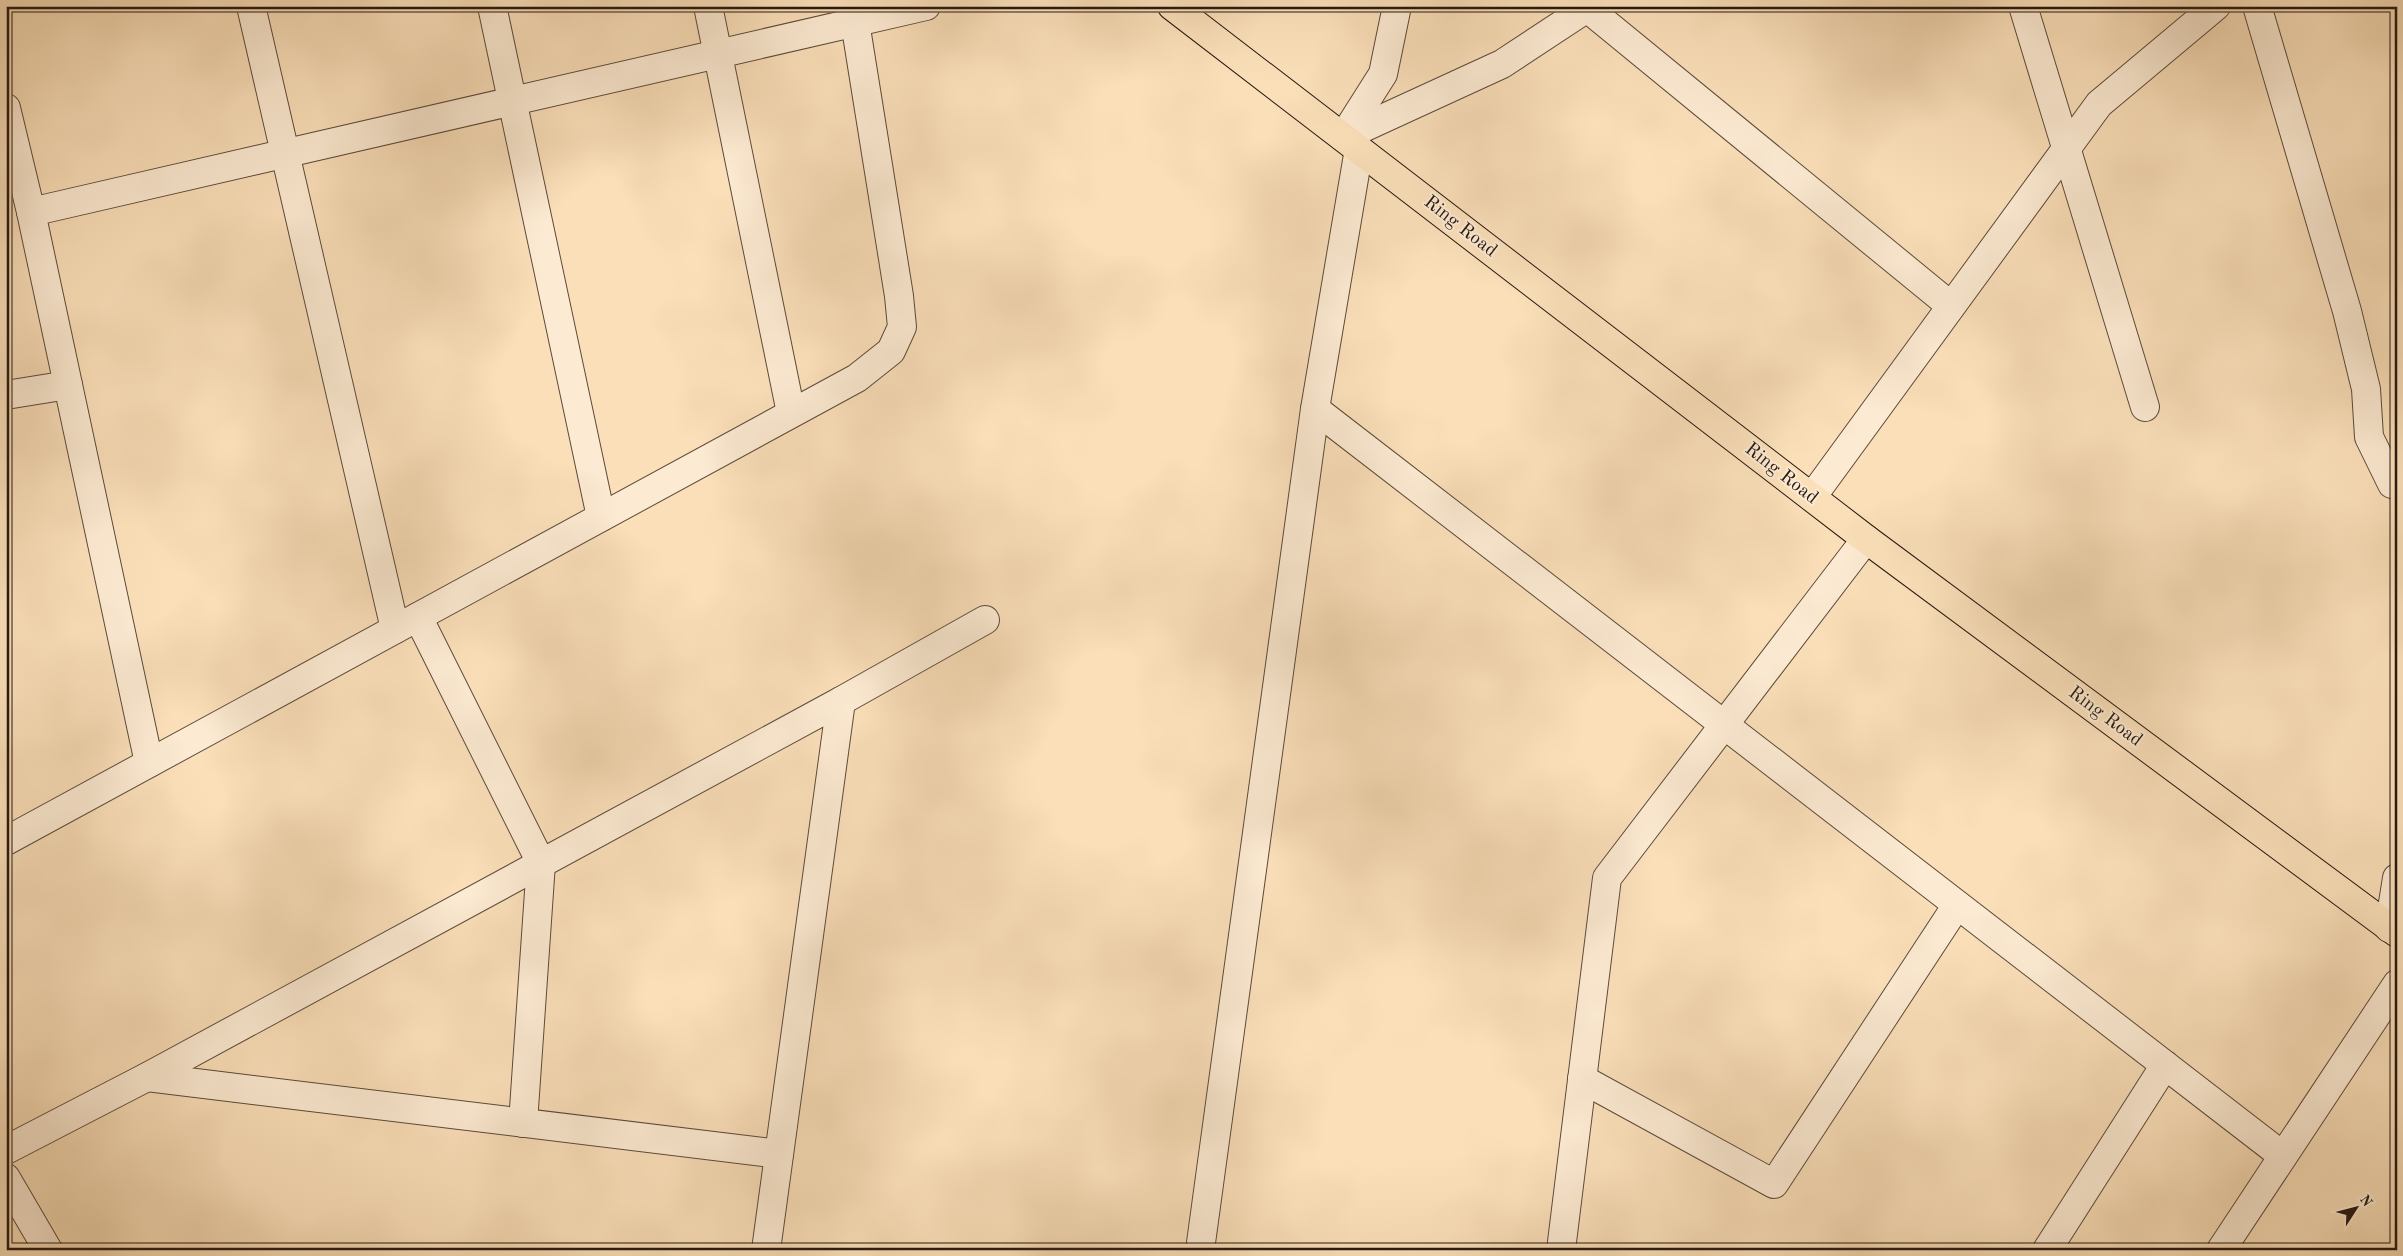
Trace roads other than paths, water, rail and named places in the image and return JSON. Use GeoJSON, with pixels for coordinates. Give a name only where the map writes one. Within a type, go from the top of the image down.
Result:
{"type":"FeatureCollection","features":[{"type":"Feature","properties":{"kind":"highway","name":"Ring Road"},"geometry":{"type":"LineString","coordinates":[[1172,6],[1866,539],[2393,931]]}},
{"type":"Feature","properties":{"kind":"street"},"geometry":{"type":"LineString","coordinates":[[251,6],[286,153],[407,623],[541,863],[522,1123]]}},
{"type":"Feature","properties":{"kind":"street"},"geometry":{"type":"LineString","coordinates":[[492,6],[601,517]]}},
{"type":"Feature","properties":{"kind":"street"},"geometry":{"type":"LineString","coordinates":[[708,6],[791,413]]}},
{"type":"Feature","properties":{"kind":"street"},"geometry":{"type":"LineString","coordinates":[[31,212],[926,6]]}},
{"type":"Feature","properties":{"kind":"street"},"geometry":{"type":"LineString","coordinates":[[1200,1250],[1351,143],[1383,74],[1397,6]]}},
{"type":"Feature","properties":{"kind":"street"},"geometry":{"type":"LineString","coordinates":[[2023,6],[2145,407]]}},
{"type":"Feature","properties":{"kind":"street"},"geometry":{"type":"LineString","coordinates":[[1812,497],[2099,104],[2216,6]]}},
{"type":"Feature","properties":{"kind":"street"},"geometry":{"type":"LineString","coordinates":[[2257,6],[2347,311],[2366,389],[2370,437],[2392,484],[2397,485]]}},
{"type":"Feature","properties":{"kind":"street"},"geometry":{"type":"LineString","coordinates":[[1351,143],[1502,64],[1588,7],[1951,306]]}},
{"type":"Feature","properties":{"kind":"street"},"geometry":{"type":"LineString","coordinates":[[6,841],[857,378],[891,351],[902,327],[899,296],[855,22]]}},
{"type":"Feature","properties":{"kind":"street"},"geometry":{"type":"LineString","coordinates":[[6,108],[11,145],[31,212],[149,763]]}},
{"type":"Feature","properties":{"kind":"street"},"geometry":{"type":"LineString","coordinates":[[6,395],[68,385]]}},
{"type":"Feature","properties":{"kind":"street"},"geometry":{"type":"LineString","coordinates":[[1315,409],[2283,1156]]}},
{"type":"Feature","properties":{"kind":"street"},"geometry":{"type":"LineString","coordinates":[[1561,1250],[1607,878],[1866,539]]}},
{"type":"Feature","properties":{"kind":"street"},"geometry":{"type":"LineString","coordinates":[[6,1150],[147,1077],[841,701],[985,620]]}},
{"type":"Feature","properties":{"kind":"street"},"geometry":{"type":"LineString","coordinates":[[766,1250],[841,701]]}},
{"type":"Feature","properties":{"kind":"street"},"geometry":{"type":"LineString","coordinates":[[2393,931],[2397,878]]}},
{"type":"Feature","properties":{"kind":"street"},"geometry":{"type":"LineString","coordinates":[[1582,1079],[1774,1184],[1957,905]]}},
{"type":"Feature","properties":{"kind":"street"},"geometry":{"type":"LineString","coordinates":[[2221,1250],[2397,984]]}},
{"type":"Feature","properties":{"kind":"street"},"geometry":{"type":"LineString","coordinates":[[2047,1250],[2165,1065]]}},
{"type":"Feature","properties":{"kind":"street"},"geometry":{"type":"LineString","coordinates":[[147,1077],[779,1154]]}},
{"type":"Feature","properties":{"kind":"street"},"geometry":{"type":"LineString","coordinates":[[6,1178],[48,1250]]}}]}
